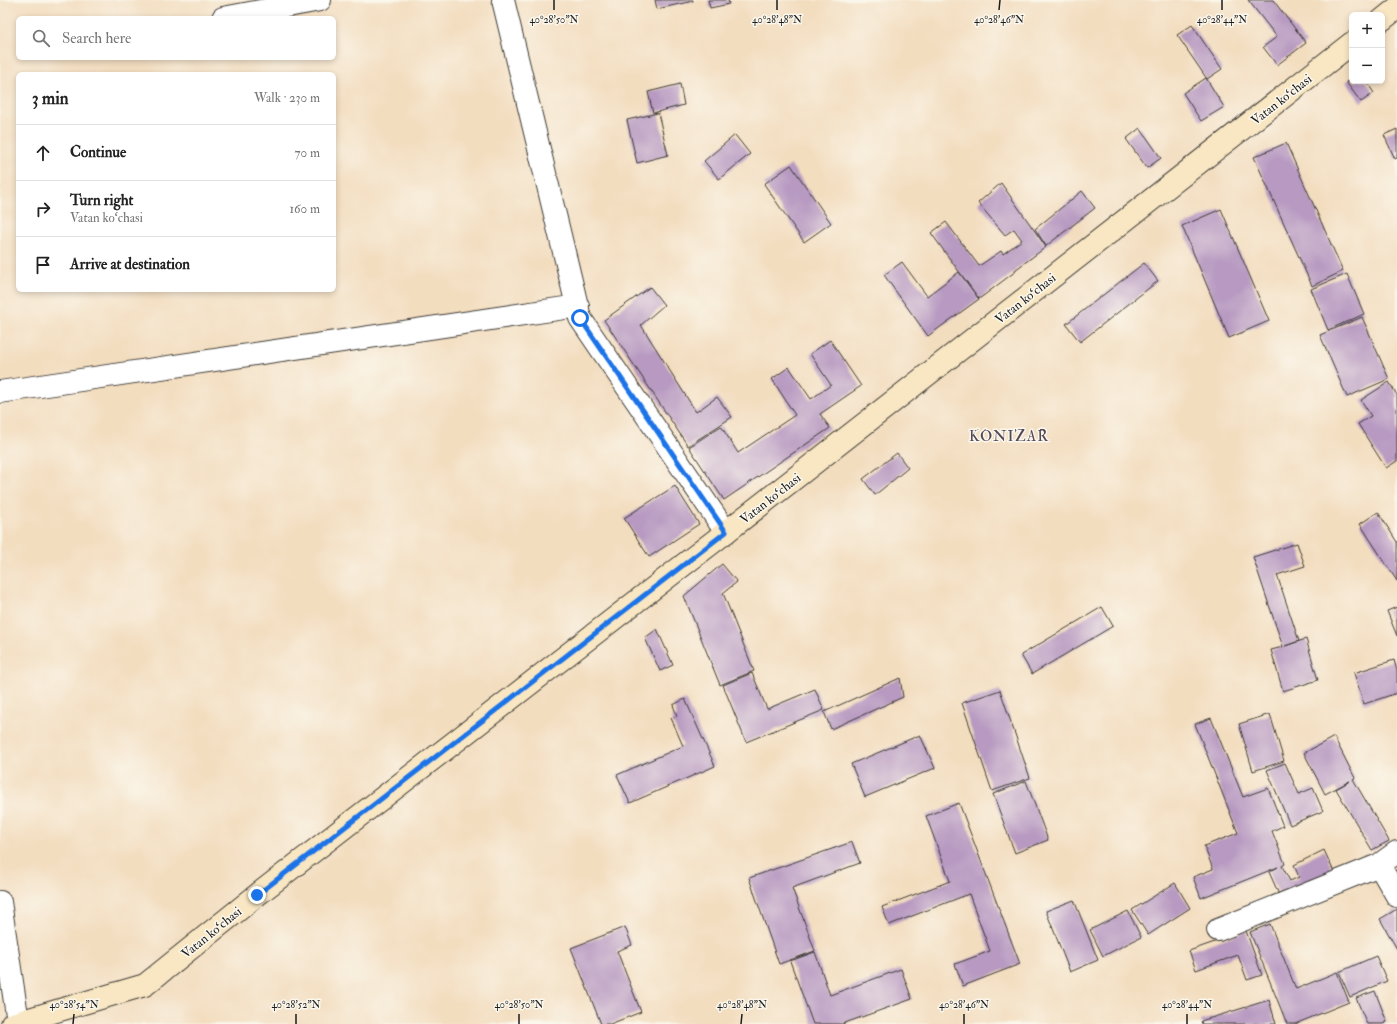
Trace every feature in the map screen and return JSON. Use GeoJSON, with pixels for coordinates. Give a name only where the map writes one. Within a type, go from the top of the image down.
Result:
{"type":"FeatureCollection","features":[{"type":"Feature","properties":{"kind":"street"},"geometry":{"type":"LineString","coordinates":[[233,16],[320,0]]}},
{"type":"Feature","properties":{"kind":"street"},"geometry":{"type":"LineString","coordinates":[[503,0],[580,318],[726,532]]}},
{"type":"Feature","properties":{"kind":"street"},"geometry":{"type":"LineString","coordinates":[[1385,18],[1397,8]]}},
{"type":"Feature","properties":{"kind":"street","name":"Vatan ko‘chasi"},"geometry":{"type":"LineString","coordinates":[[15,1023],[145,985],[257,895],[726,532],[1349,45]]}},
{"type":"Feature","properties":{"kind":"street"},"geometry":{"type":"LineString","coordinates":[[0,392],[578,306]]}},
{"type":"Feature","properties":{"kind":"street"},"geometry":{"type":"LineString","coordinates":[[1218,930],[1379,865],[1397,852]]}},
{"type":"Feature","properties":{"kind":"street"},"geometry":{"type":"LineString","coordinates":[[1379,865],[1397,896]]}},
{"type":"Feature","properties":{"kind":"street"},"geometry":{"type":"LineString","coordinates":[[0,902],[15,1023]]}},
{"type":"Feature","properties":{"kind":"building"},"geometry":{"type":"Polygon","coordinates":[[[655,0],[693,0],[693,1],[657,9],[655,0]]]}},
{"type":"Feature","properties":{"kind":"building"},"geometry":{"type":"Polygon","coordinates":[[[708,0],[728,0],[729,4],[710,8],[708,0]]]}},
{"type":"Feature","properties":{"kind":"building"},"geometry":{"type":"Polygon","coordinates":[[[1248,0],[1273,0],[1306,43],[1277,65],[1263,47],[1277,37],[1248,0]]]}},
{"type":"Feature","properties":{"kind":"building"},"geometry":{"type":"Polygon","coordinates":[[[1192,25],[1222,69],[1207,79],[1177,35],[1192,25]]]}},
{"type":"Feature","properties":{"kind":"building"},"geometry":{"type":"Polygon","coordinates":[[[1206,78],[1224,107],[1201,121],[1183,93],[1206,78]]]}},
{"type":"Feature","properties":{"kind":"building"},"geometry":{"type":"Polygon","coordinates":[[[1349,80],[1349,84],[1368,84],[1374,93],[1361,102],[1346,82],[1349,80]]]}},
{"type":"Feature","properties":{"kind":"building"},"geometry":{"type":"Polygon","coordinates":[[[680,84],[684,105],[653,113],[648,92],[680,84]]]}},
{"type":"Feature","properties":{"kind":"building"},"geometry":{"type":"Polygon","coordinates":[[[658,113],[668,155],[637,163],[627,120],[658,113]]]}},
{"type":"Feature","properties":{"kind":"building"},"geometry":{"type":"Polygon","coordinates":[[[1140,128],[1161,158],[1147,168],[1126,139],[1140,128]]]}},
{"type":"Feature","properties":{"kind":"building"},"geometry":{"type":"Polygon","coordinates":[[[1397,129],[1397,158],[1395,159],[1384,135],[1397,129]]]}},
{"type":"Feature","properties":{"kind":"building"},"geometry":{"type":"Polygon","coordinates":[[[735,135],[750,154],[719,179],[704,161],[735,135]]]}},
{"type":"Feature","properties":{"kind":"building"},"geometry":{"type":"Polygon","coordinates":[[[1286,143],[1343,271],[1312,286],[1254,157],[1286,143]]]}},
{"type":"Feature","properties":{"kind":"building"},"geometry":{"type":"Polygon","coordinates":[[[791,165],[831,223],[804,242],[764,184],[791,165]]]}},
{"type":"Feature","properties":{"kind":"building"},"geometry":{"type":"Polygon","coordinates":[[[1001,183],[1046,247],[979,299],[931,233],[946,222],[979,266],[1001,251],[1003,254],[1022,240],[1014,229],[1005,235],[978,203],[1001,183]]]}},
{"type":"Feature","properties":{"kind":"building"},"geometry":{"type":"Polygon","coordinates":[[[1082,191],[1095,208],[1046,246],[1035,229],[1082,191]]]}},
{"type":"Feature","properties":{"kind":"building"},"geometry":{"type":"Polygon","coordinates":[[[1221,209],[1269,321],[1229,338],[1182,226],[1221,209]]]}},
{"type":"Feature","properties":{"kind":"building"},"geometry":{"type":"Polygon","coordinates":[[[902,262],[927,296],[959,272],[979,299],[928,336],[884,275],[902,262]]]}},
{"type":"Feature","properties":{"kind":"building"},"geometry":{"type":"Polygon","coordinates":[[[1144,263],[1158,281],[1080,342],[1066,324],[1144,263]]]}},
{"type":"Feature","properties":{"kind":"building"},"geometry":{"type":"Polygon","coordinates":[[[1347,274],[1364,314],[1328,330],[1311,289],[1347,274]]]}},
{"type":"Feature","properties":{"kind":"building"},"geometry":{"type":"Polygon","coordinates":[[[650,287],[664,305],[641,325],[696,412],[717,397],[732,417],[688,446],[604,320],[650,287]]]}},
{"type":"Feature","properties":{"kind":"building"},"geometry":{"type":"Polygon","coordinates":[[[1362,317],[1389,379],[1347,397],[1320,335],[1362,317]]]}},
{"type":"Feature","properties":{"kind":"building"},"geometry":{"type":"Polygon","coordinates":[[[830,340],[861,386],[820,414],[830,428],[724,500],[689,447],[721,426],[738,453],[795,415],[772,379],[789,367],[811,399],[831,385],[810,354],[830,340]]]}},
{"type":"Feature","properties":{"kind":"building"},"geometry":{"type":"Polygon","coordinates":[[[1389,382],[1397,395],[1397,461],[1386,468],[1358,424],[1371,416],[1361,400],[1389,382]]]}},
{"type":"Feature","properties":{"kind":"building"},"geometry":{"type":"Polygon","coordinates":[[[897,453],[908,468],[875,495],[863,479],[897,453]]]}},
{"type":"Feature","properties":{"kind":"building"},"geometry":{"type":"Polygon","coordinates":[[[675,486],[699,524],[649,557],[624,518],[675,486]]]}},
{"type":"Feature","properties":{"kind":"building"},"geometry":{"type":"Polygon","coordinates":[[[1378,512],[1397,542],[1397,581],[1360,524],[1378,512]]]}},
{"type":"Feature","properties":{"kind":"building"},"geometry":{"type":"Polygon","coordinates":[[[1297,543],[1305,566],[1277,575],[1299,641],[1285,646],[1306,639],[1318,680],[1283,691],[1271,650],[1283,647],[1253,557],[1297,543]]]}},
{"type":"Feature","properties":{"kind":"building"},"geometry":{"type":"Polygon","coordinates":[[[722,564],[737,582],[723,593],[754,671],[720,685],[684,596],[722,564]]]}},
{"type":"Feature","properties":{"kind":"building"},"geometry":{"type":"Polygon","coordinates":[[[1102,607],[1113,626],[1032,674],[1021,655],[1102,607]]]}},
{"type":"Feature","properties":{"kind":"building"},"geometry":{"type":"Polygon","coordinates":[[[1397,607],[1397,636],[1387,611],[1397,607]]]}},
{"type":"Feature","properties":{"kind":"building"},"geometry":{"type":"Polygon","coordinates":[[[657,629],[673,665],[660,671],[645,638],[657,629]]]}},
{"type":"Feature","properties":{"kind":"building"},"geometry":{"type":"Polygon","coordinates":[[[1394,660],[1397,671],[1397,693],[1364,704],[1354,673],[1394,660]]]}},
{"type":"Feature","properties":{"kind":"building"},"geometry":{"type":"Polygon","coordinates":[[[752,673],[767,709],[815,689],[824,710],[746,742],[723,685],[752,673]]]}},
{"type":"Feature","properties":{"kind":"building"},"geometry":{"type":"Polygon","coordinates":[[[900,678],[903,697],[831,729],[824,712],[900,678]]]}},
{"type":"Feature","properties":{"kind":"building"},"geometry":{"type":"Polygon","coordinates":[[[1000,690],[1030,778],[992,791],[962,703],[1000,690]]]}},
{"type":"Feature","properties":{"kind":"building"},"geometry":{"type":"Polygon","coordinates":[[[685,699],[715,766],[630,803],[617,775],[683,746],[671,718],[677,716],[673,705],[685,699]]]}},
{"type":"Feature","properties":{"kind":"building"},"geometry":{"type":"Polygon","coordinates":[[[1270,714],[1284,761],[1253,771],[1239,724],[1270,714]]]}},
{"type":"Feature","properties":{"kind":"building"},"geometry":{"type":"Polygon","coordinates":[[[1211,718],[1243,797],[1268,788],[1283,826],[1272,831],[1285,864],[1282,866],[1290,881],[1299,877],[1294,865],[1324,850],[1334,872],[1281,899],[1269,872],[1278,867],[1201,898],[1193,877],[1213,869],[1204,846],[1238,833],[1195,724],[1211,718]]]}},
{"type":"Feature","properties":{"kind":"building"},"geometry":{"type":"Polygon","coordinates":[[[920,735],[935,768],[865,797],[851,764],[920,735]]]}},
{"type":"Feature","properties":{"kind":"building"},"geometry":{"type":"Polygon","coordinates":[[[1334,737],[1355,778],[1353,779],[1389,841],[1372,850],[1336,789],[1350,781],[1325,794],[1304,753],[1334,737]]]}},
{"type":"Feature","properties":{"kind":"building"},"geometry":{"type":"Polygon","coordinates":[[[1285,763],[1299,794],[1313,788],[1323,811],[1290,825],[1267,770],[1285,763]]]}},
{"type":"Feature","properties":{"kind":"building"},"geometry":{"type":"Polygon","coordinates":[[[1026,781],[1048,840],[1015,853],[993,794],[1026,781]]]}},
{"type":"Feature","properties":{"kind":"building"},"geometry":{"type":"Polygon","coordinates":[[[959,803],[1020,964],[963,986],[955,964],[990,951],[969,894],[889,925],[882,907],[950,881],[926,816],[959,803]]]}},
{"type":"Feature","properties":{"kind":"building"},"geometry":{"type":"Polygon","coordinates":[[[852,842],[860,863],[792,888],[815,951],[779,964],[749,878],[852,842]]]}},
{"type":"Feature","properties":{"kind":"building"},"geometry":{"type":"Polygon","coordinates":[[[1175,883],[1190,908],[1148,935],[1132,910],[1175,883]]]}},
{"type":"Feature","properties":{"kind":"building"},"geometry":{"type":"Polygon","coordinates":[[[1074,900],[1098,960],[1070,972],[1046,911],[1074,900]]]}},
{"type":"Feature","properties":{"kind":"building"},"geometry":{"type":"Polygon","coordinates":[[[1397,909],[1397,949],[1380,919],[1397,909]]]}},
{"type":"Feature","properties":{"kind":"building"},"geometry":{"type":"Polygon","coordinates":[[[1128,911],[1141,937],[1103,956],[1090,930],[1128,911]]]}},
{"type":"Feature","properties":{"kind":"building"},"geometry":{"type":"Polygon","coordinates":[[[1270,924],[1296,989],[1337,972],[1349,1002],[1295,1024],[1287,1024],[1250,932],[1270,924]]]}},
{"type":"Feature","properties":{"kind":"building"},"geometry":{"type":"Polygon","coordinates":[[[625,927],[632,945],[617,951],[641,1012],[610,1024],[601,1024],[571,948],[625,927]]]}},
{"type":"Feature","properties":{"kind":"building"},"geometry":{"type":"Polygon","coordinates":[[[1246,931],[1262,975],[1247,980],[1238,955],[1196,970],[1189,951],[1246,931]]]}},
{"type":"Feature","properties":{"kind":"building"},"geometry":{"type":"Polygon","coordinates":[[[815,952],[830,995],[901,969],[912,999],[842,1024],[813,1024],[790,961],[815,952]]]}},
{"type":"Feature","properties":{"kind":"building"},"geometry":{"type":"Polygon","coordinates":[[[1376,956],[1387,981],[1350,997],[1339,972],[1376,956]]]}},
{"type":"Feature","properties":{"kind":"building"},"geometry":{"type":"Polygon","coordinates":[[[1375,991],[1387,1022],[1383,1024],[1367,1024],[1356,998],[1375,991]]]}},
{"type":"Feature","properties":{"kind":"building"},"geometry":{"type":"Polygon","coordinates":[[[1269,1000],[1276,1024],[1202,1024],[1201,1021],[1269,1000]]]}},
{"type":"Feature","properties":{"kind":"district","name":"KONIZAR"},"geometry":{"type":"Point","coordinates":[1009,436]}},
{"type":"Feature","properties":{"kind":"route"},"geometry":{"type":"LineString","coordinates":[[257,895],[726,532],[580,318]]}}]}
